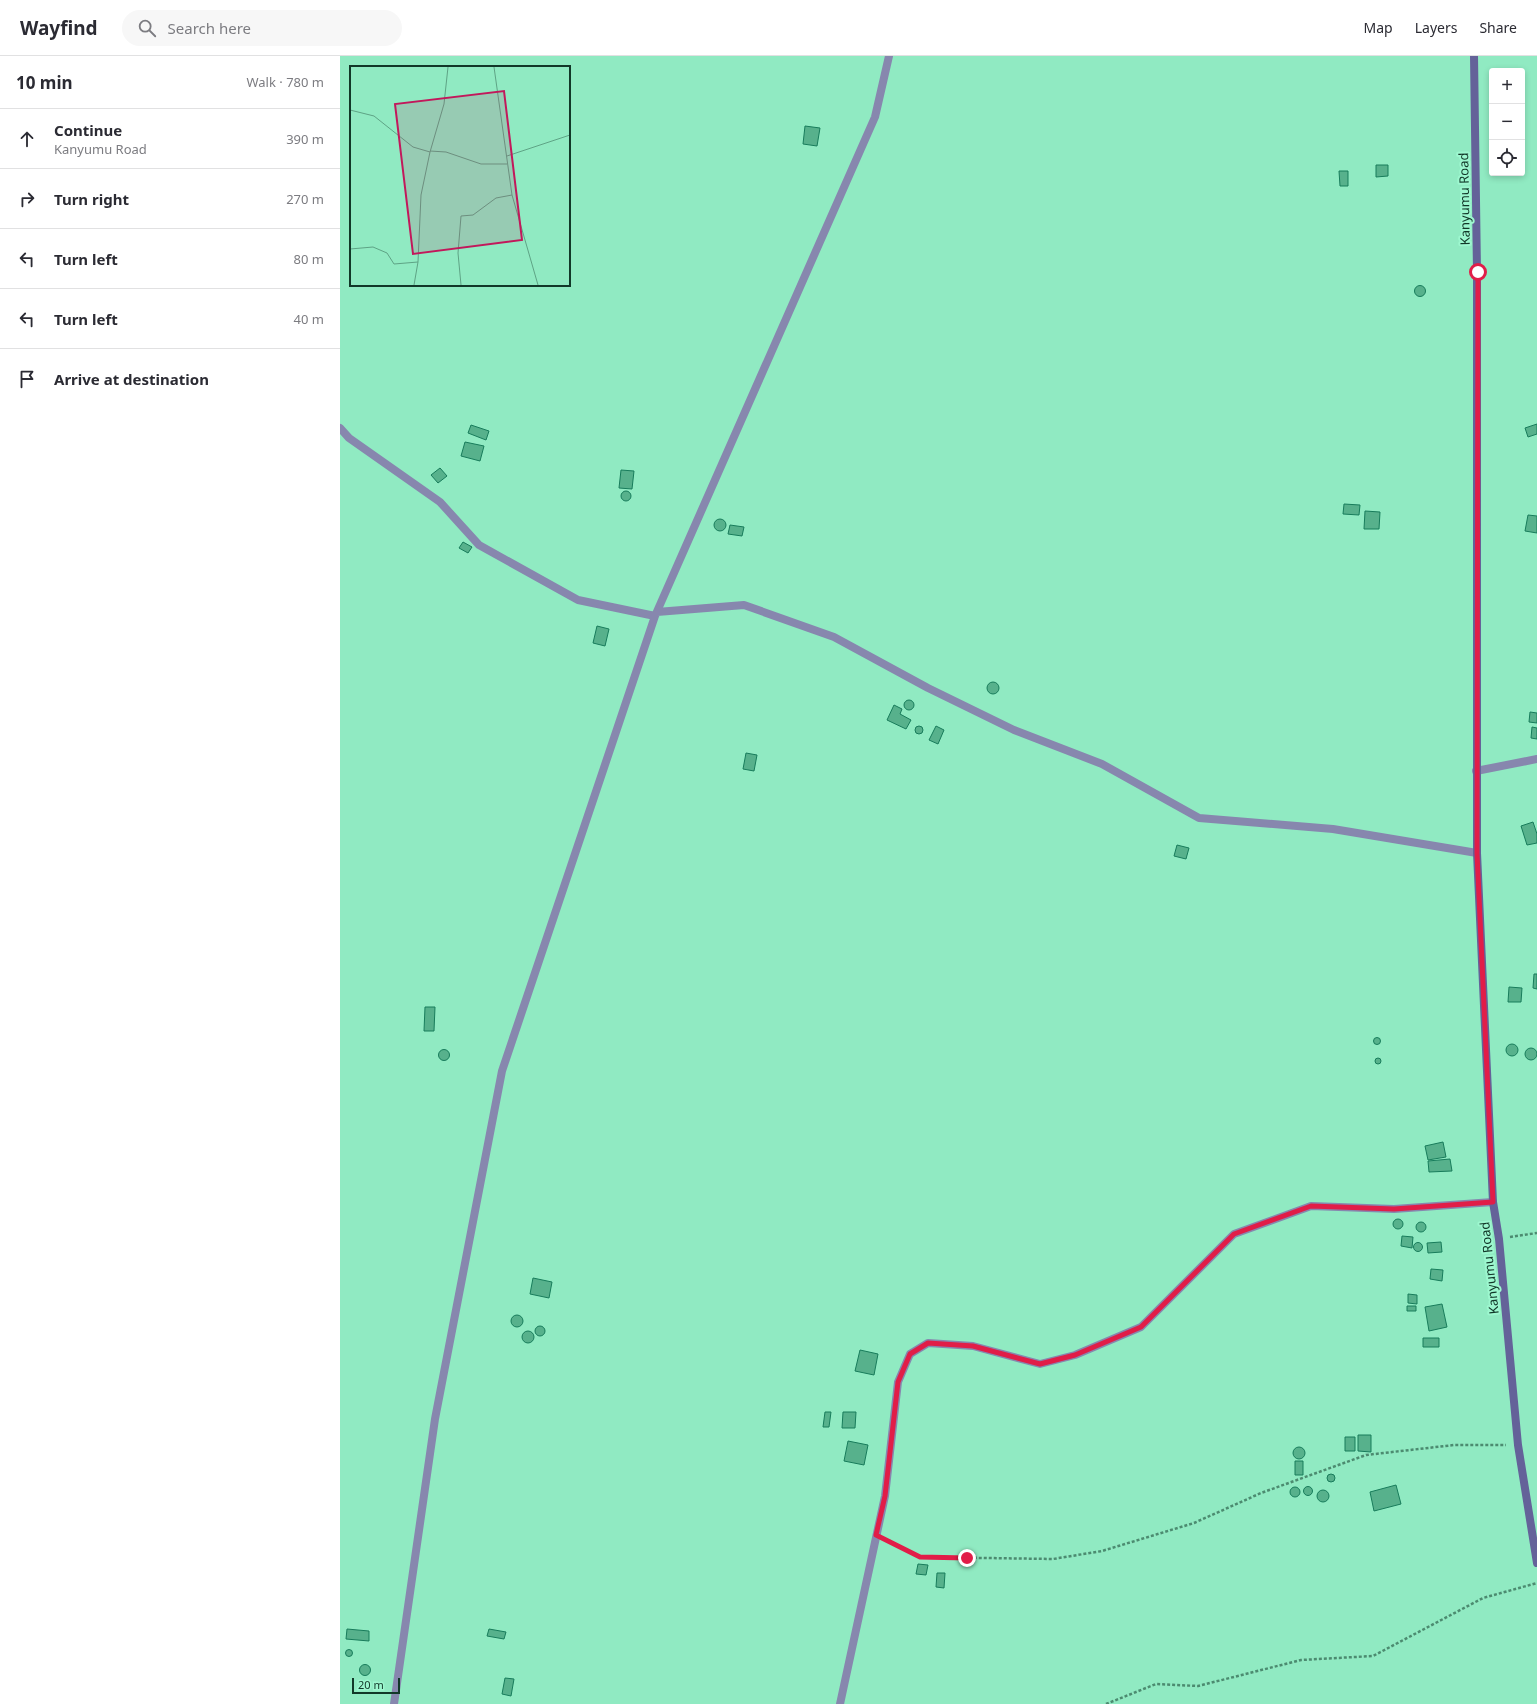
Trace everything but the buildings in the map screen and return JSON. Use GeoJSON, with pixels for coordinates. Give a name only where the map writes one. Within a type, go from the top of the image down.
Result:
{"type":"FeatureCollection","features":[{"type":"Feature","properties":{"kind":"street"},"geometry":{"type":"LineString","coordinates":[[394,1704],[435,1419],[502,1070],[656,614],[875,117],[889,56]]}},
{"type":"Feature","properties":{"kind":"street","name":"Kanyumu Road"},"geometry":{"type":"LineString","coordinates":[[1474,56],[1478,272],[1477,853],[1493,1202],[1499,1239],[1518,1445],[1537,1563]]}},
{"type":"Feature","properties":{"kind":"street"},"geometry":{"type":"LineString","coordinates":[[340,428],[349,438],[440,502],[479,545],[578,600],[656,614],[744,605],[834,637],[928,688],[1014,730],[1102,764],[1199,818],[1333,829],[1477,853]]}},
{"type":"Feature","properties":{"kind":"street"},"geometry":{"type":"LineString","coordinates":[[1476,771],[1537,759]]}},
{"type":"Feature","properties":{"kind":"street"},"geometry":{"type":"LineString","coordinates":[[840,1704],[885,1496],[898,1382],[910,1354],[928,1343],[973,1346],[1040,1364],[1075,1355],[1141,1327],[1234,1234],[1311,1206],[1394,1209],[1493,1202]]}},
{"type":"Feature","properties":{"kind":"path"},"geometry":{"type":"LineString","coordinates":[[1499,1239],[1537,1233]]}},
{"type":"Feature","properties":{"kind":"path"},"geometry":{"type":"LineString","coordinates":[[876,1535],[920,1557],[1054,1559],[1102,1551],[1194,1523],[1261,1493],[1366,1455],[1454,1445],[1518,1445]]}},
{"type":"Feature","properties":{"kind":"path"},"geometry":{"type":"LineString","coordinates":[[1106,1704],[1156,1684],[1198,1686],[1301,1660],[1373,1656],[1483,1598],[1537,1583]]}},
{"type":"Feature","properties":{"kind":"route"},"geometry":{"type":"LineString","coordinates":[[967,1558],[920,1557],[876,1535],[885,1496],[898,1382],[910,1354],[928,1343],[973,1346],[1040,1364],[1075,1355],[1141,1327],[1234,1234],[1311,1206],[1394,1209],[1493,1202],[1477,853],[1478,272]]}}]}
